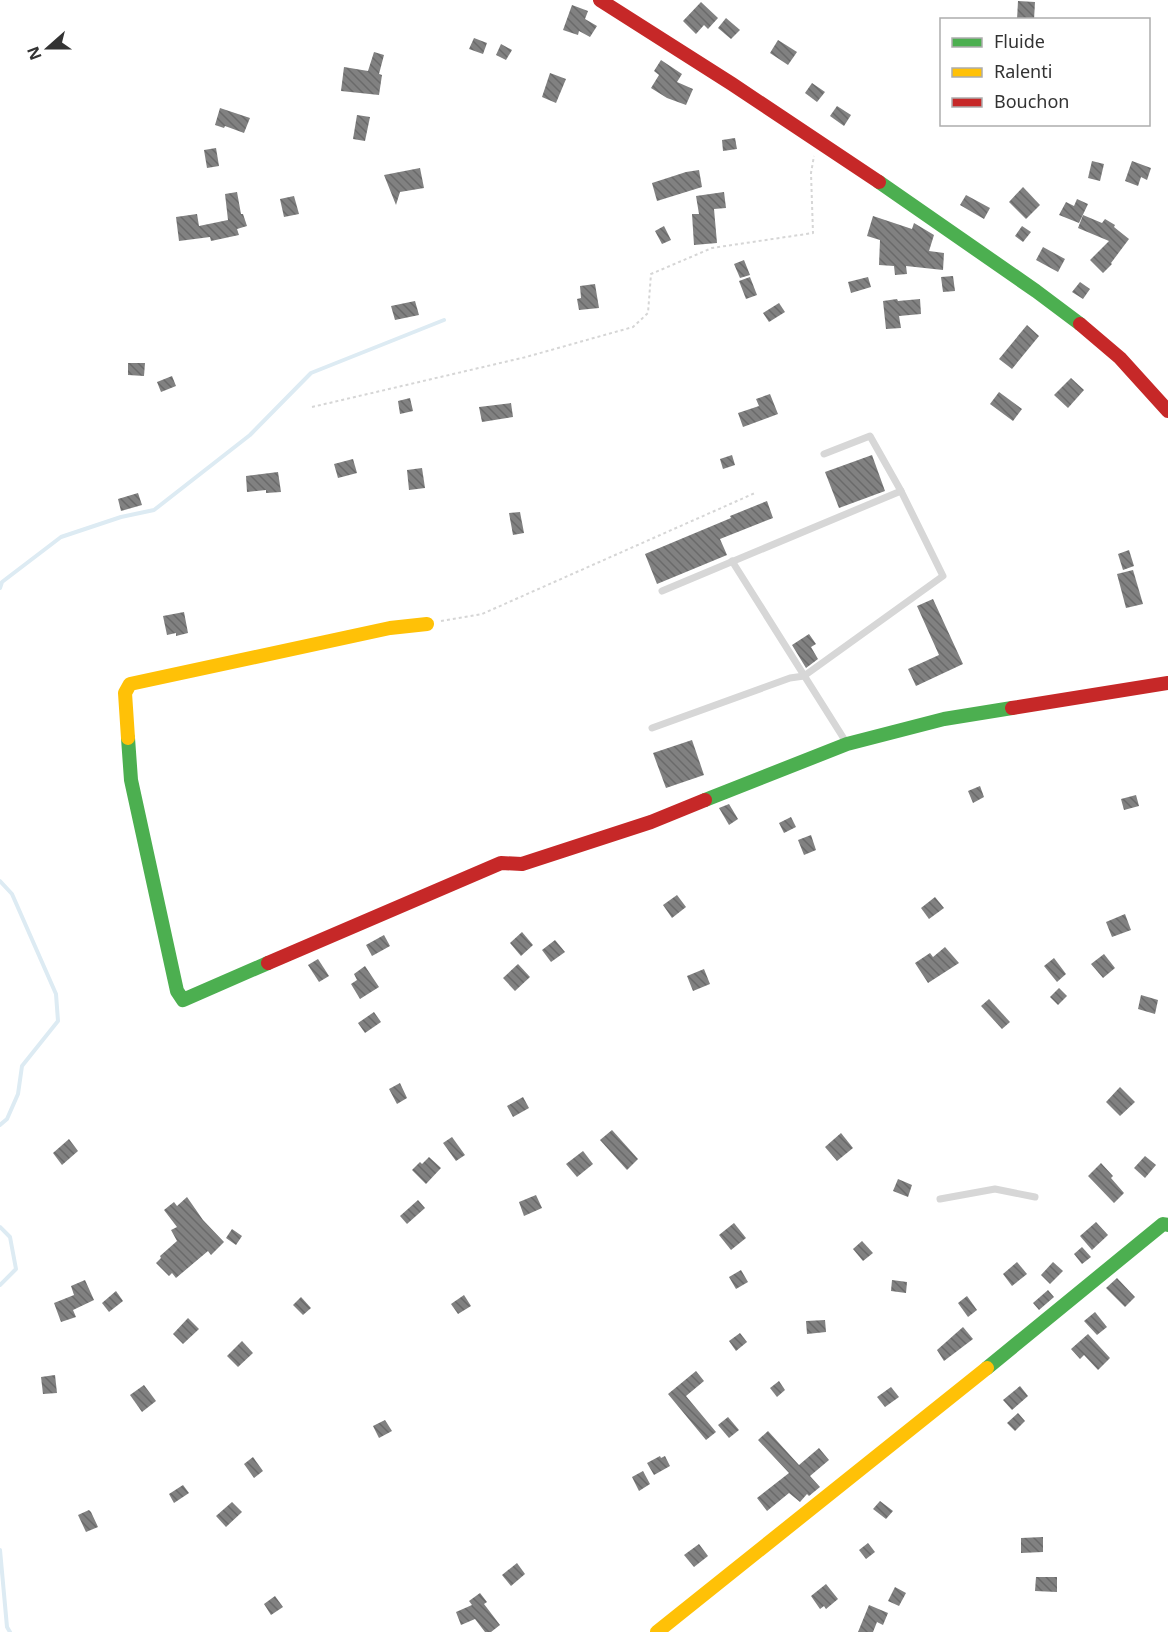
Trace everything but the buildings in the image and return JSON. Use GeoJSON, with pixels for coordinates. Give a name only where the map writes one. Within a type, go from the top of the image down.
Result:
{"type":"FeatureCollection","features":[{"type":"Feature","properties":{"kind":"street"},"geometry":{"type":"LineString","coordinates":[[600,0],[816,137],[1078,321],[1149,386],[1168,411]]}},
{"type":"Feature","properties":{"kind":"street"},"geometry":{"type":"LineString","coordinates":[[427,624],[390,628],[130,684],[124,693],[131,780],[177,991],[183,1000],[501,864],[522,864],[651,822],[847,744],[944,718],[1168,683]]}},
{"type":"Feature","properties":{"kind":"street"},"geometry":{"type":"LineString","coordinates":[[657,1632],[902,1437],[1163,1224],[1168,1226]]}},
{"type":"Feature","properties":{"kind":"lane"},"geometry":{"type":"LineString","coordinates":[[652,728],[790,678],[804,676],[943,576],[901,491],[870,436],[824,453]]}},
{"type":"Feature","properties":{"kind":"lane"},"geometry":{"type":"LineString","coordinates":[[662,591],[901,491]]}},
{"type":"Feature","properties":{"kind":"lane"},"geometry":{"type":"LineString","coordinates":[[732,561],[847,744]]}},
{"type":"Feature","properties":{"kind":"lane"},"geometry":{"type":"LineString","coordinates":[[940,1199],[995,1189],[1035,1197]]}},
{"type":"Feature","properties":{"kind":"path"},"geometry":{"type":"LineString","coordinates":[[312,407],[526,357],[633,327],[648,313],[651,274],[712,248],[813,233],[811,173],[816,137]]}},
{"type":"Feature","properties":{"kind":"path"},"geometry":{"type":"LineString","coordinates":[[427,624],[482,614],[755,494]]}},
{"type":"Feature","properties":{"kind":"waterway"},"geometry":{"type":"LineString","coordinates":[[0,588],[2,582],[61,537],[121,517],[154,510],[250,435],[311,373],[444,320]]}},
{"type":"Feature","properties":{"kind":"waterway"},"geometry":{"type":"LineString","coordinates":[[0,881],[12,894],[56,994],[58,1021],[22,1066],[18,1094],[7,1119],[0,1125]]}},
{"type":"Feature","properties":{"kind":"waterway"},"geometry":{"type":"LineString","coordinates":[[0,1227],[10,1237],[16,1269],[0,1285]]}},
{"type":"Feature","properties":{"kind":"waterway"},"geometry":{"type":"LineString","coordinates":[[0,1550],[7,1627],[10,1632]]}},
{"type":"Feature","properties":{"kind":"traffic: fast"},"geometry":{"type":"LineString","coordinates":[[879,182],[1080,324]]}},
{"type":"Feature","properties":{"kind":"traffic: fast"},"geometry":{"type":"LineString","coordinates":[[705,800],[847,744],[944,719],[1012,708]]}},
{"type":"Feature","properties":{"kind":"traffic: fast"},"geometry":{"type":"LineString","coordinates":[[128,738],[131,780],[177,991],[183,1000],[268,963]]}},
{"type":"Feature","properties":{"kind":"traffic: fast"},"geometry":{"type":"LineString","coordinates":[[987,1368],[1163,1224],[1168,1225]]}},
{"type":"Feature","properties":{"kind":"traffic: slow"},"geometry":{"type":"LineString","coordinates":[[128,738],[125,693],[130,684],[390,628],[427,624]]}},
{"type":"Feature","properties":{"kind":"traffic: slow"},"geometry":{"type":"LineString","coordinates":[[657,1632],[987,1368]]}},
{"type":"Feature","properties":{"kind":"traffic: jam"},"geometry":{"type":"LineString","coordinates":[[600,0],[879,182]]}},
{"type":"Feature","properties":{"kind":"traffic: jam"},"geometry":{"type":"LineString","coordinates":[[1080,324],[1120,358],[1168,411]]}},
{"type":"Feature","properties":{"kind":"traffic: jam"},"geometry":{"type":"LineString","coordinates":[[1012,708],[1168,683]]}},
{"type":"Feature","properties":{"kind":"traffic: jam"},"geometry":{"type":"LineString","coordinates":[[268,963],[501,863],[522,864],[651,822],[705,800]]}}]}
